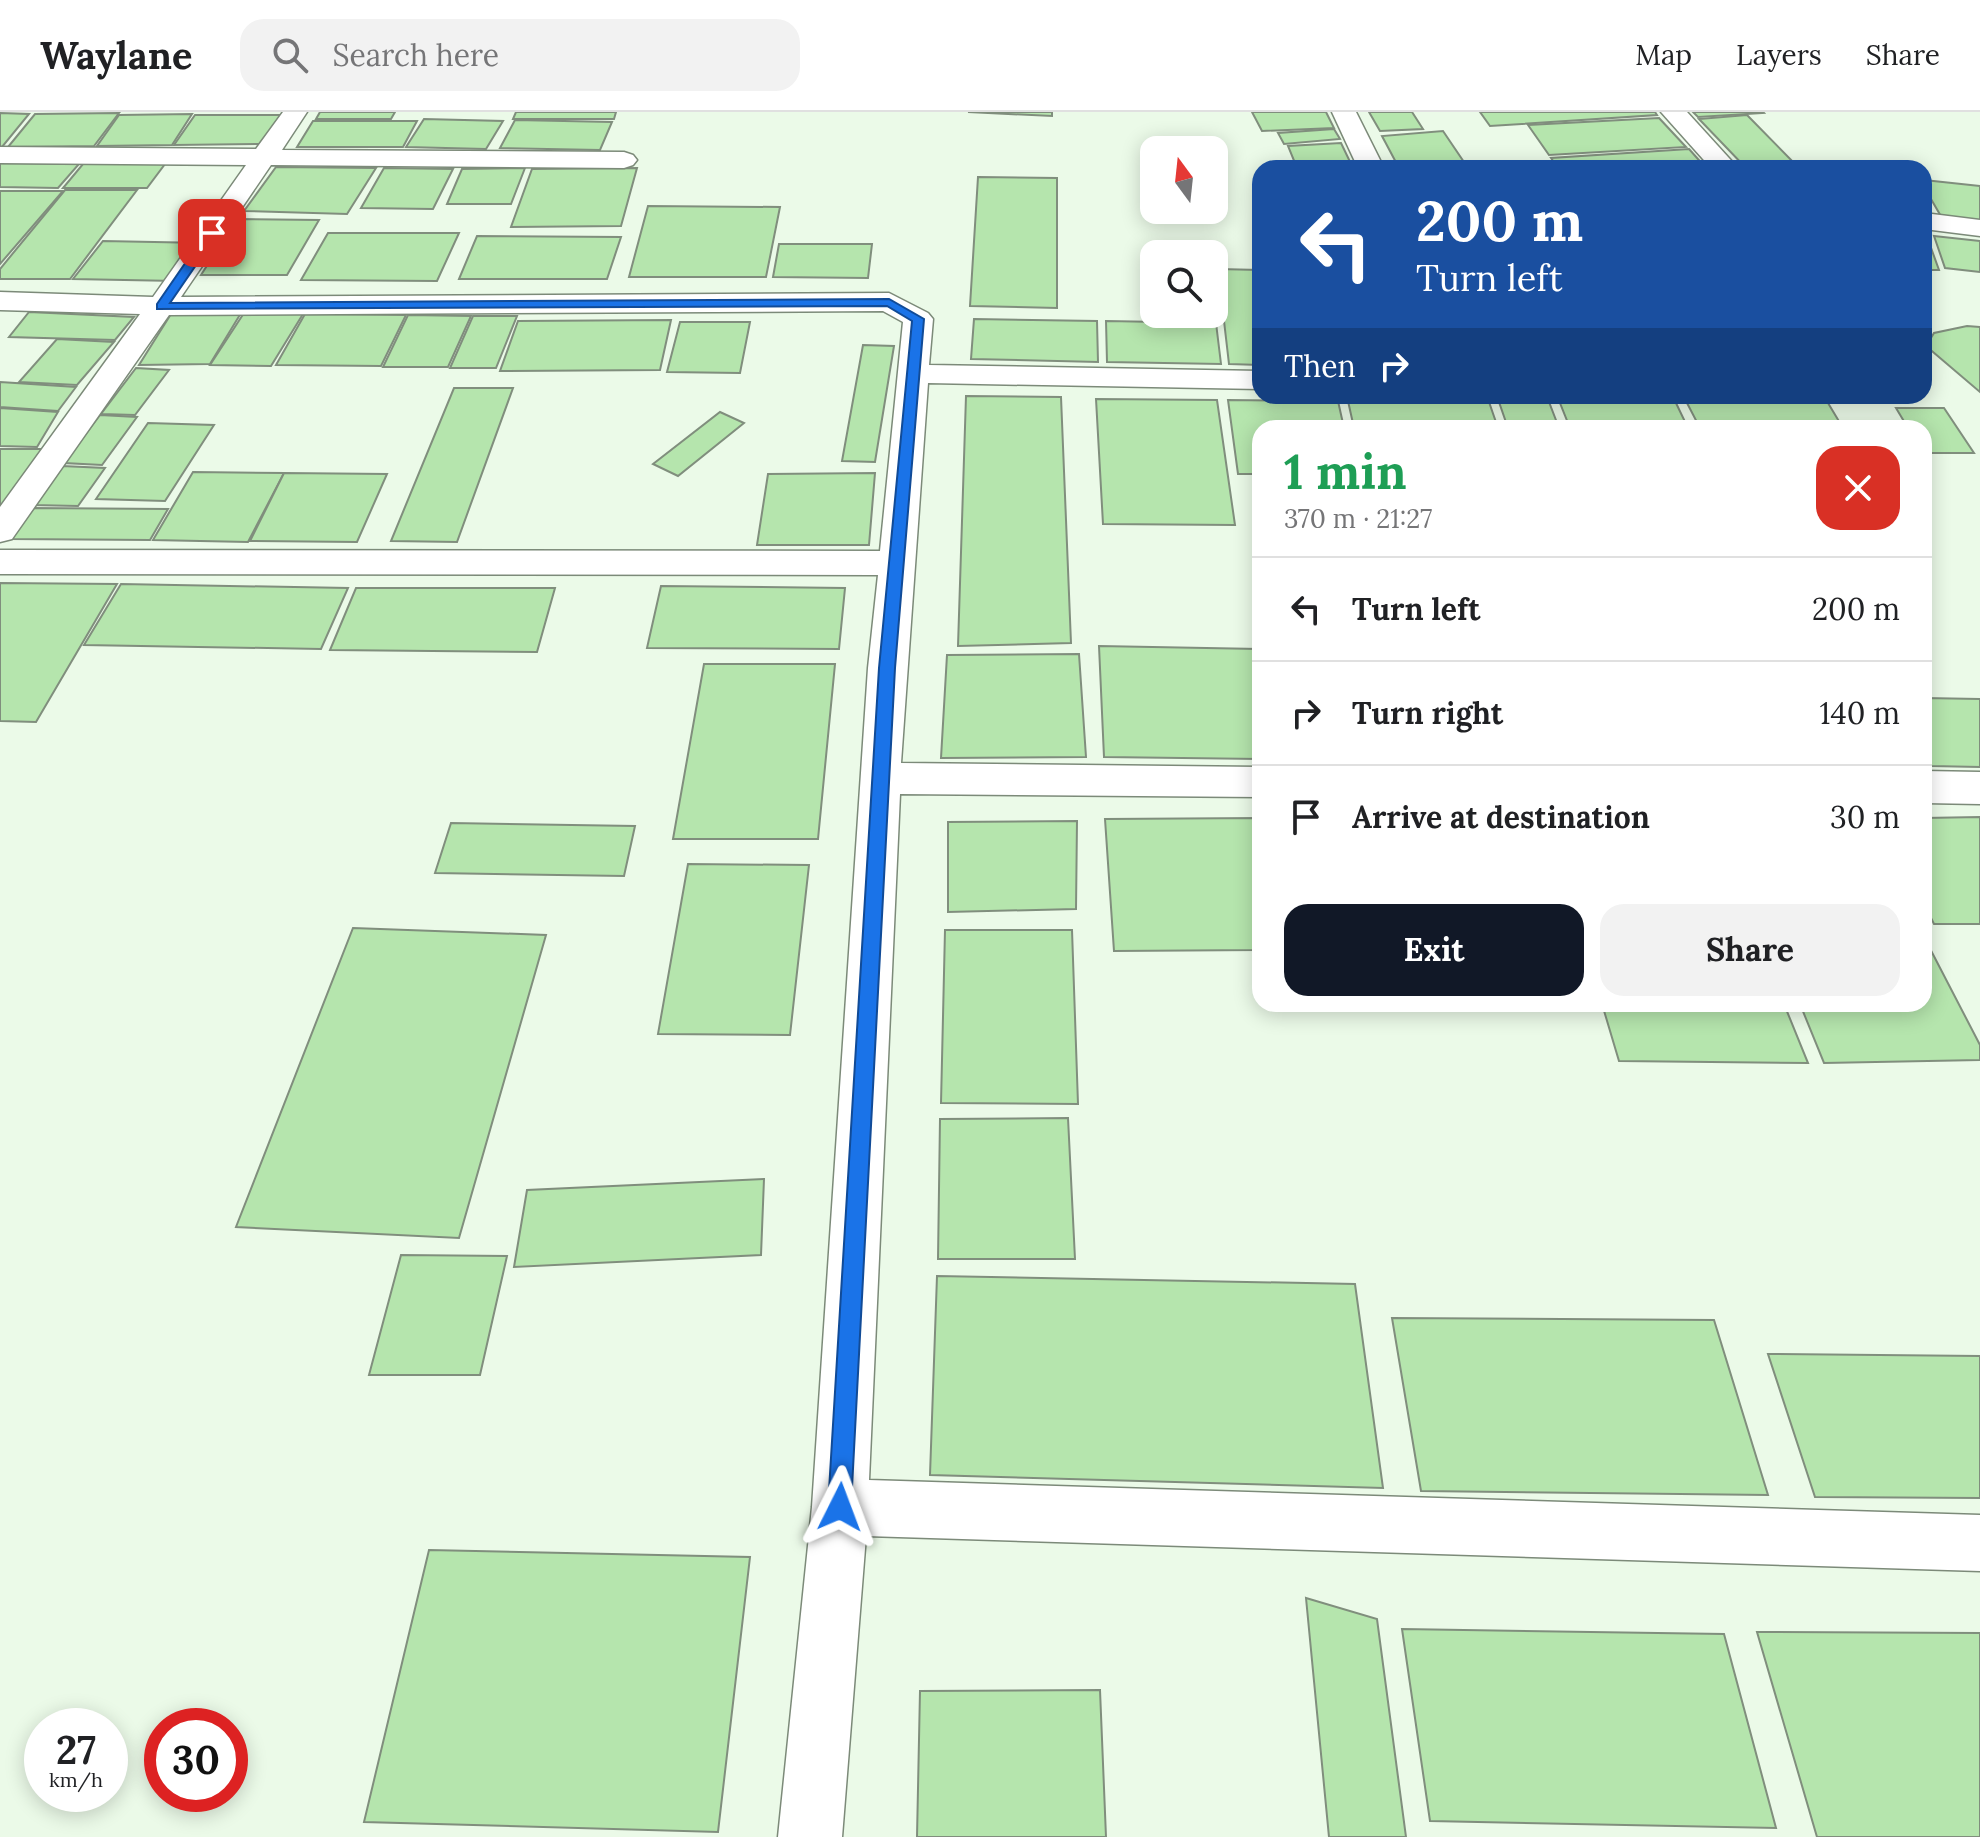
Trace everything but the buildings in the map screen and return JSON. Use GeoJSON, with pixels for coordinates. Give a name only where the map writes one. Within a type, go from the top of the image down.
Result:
{"type":"FeatureCollection","features":[{"type":"Feature","properties":{"kind":"street"},"geometry":{"type":"LineString","coordinates":[[0,531],[295,112]]}},
{"type":"Feature","properties":{"kind":"street"},"geometry":{"type":"LineString","coordinates":[[1344,112],[1367,160]]}},
{"type":"Feature","properties":{"kind":"street"},"geometry":{"type":"LineString","coordinates":[[1673,112],[1718,160]]}},
{"type":"Feature","properties":{"kind":"street"},"geometry":{"type":"LineString","coordinates":[[0,155],[624,160]]}},
{"type":"Feature","properties":{"kind":"street"},"geometry":{"type":"LineString","coordinates":[[1932,222],[1980,228]]}},
{"type":"Feature","properties":{"kind":"street"},"geometry":{"type":"LineString","coordinates":[[0,301],[161,306],[889,302],[918,319],[895,563],[840,1507],[810,1837]]}},
{"type":"Feature","properties":{"kind":"street"},"geometry":{"type":"LineString","coordinates":[[912,374],[1252,380]]}},
{"type":"Feature","properties":{"kind":"street"},"geometry":{"type":"LineString","coordinates":[[0,562],[895,563]]}},
{"type":"Feature","properties":{"kind":"street"},"geometry":{"type":"LineString","coordinates":[[881,778],[1252,782]]}},
{"type":"Feature","properties":{"kind":"street"},"geometry":{"type":"LineString","coordinates":[[1932,787],[1980,788]]}},
{"type":"Feature","properties":{"kind":"street"},"geometry":{"type":"LineString","coordinates":[[840,1507],[1980,1543]]}},
{"type":"Feature","properties":{"kind":"route"},"geometry":{"type":"LineString","coordinates":[[212,233],[161,306],[889,302],[918,319],[887,668],[840,1507]]}}]}
